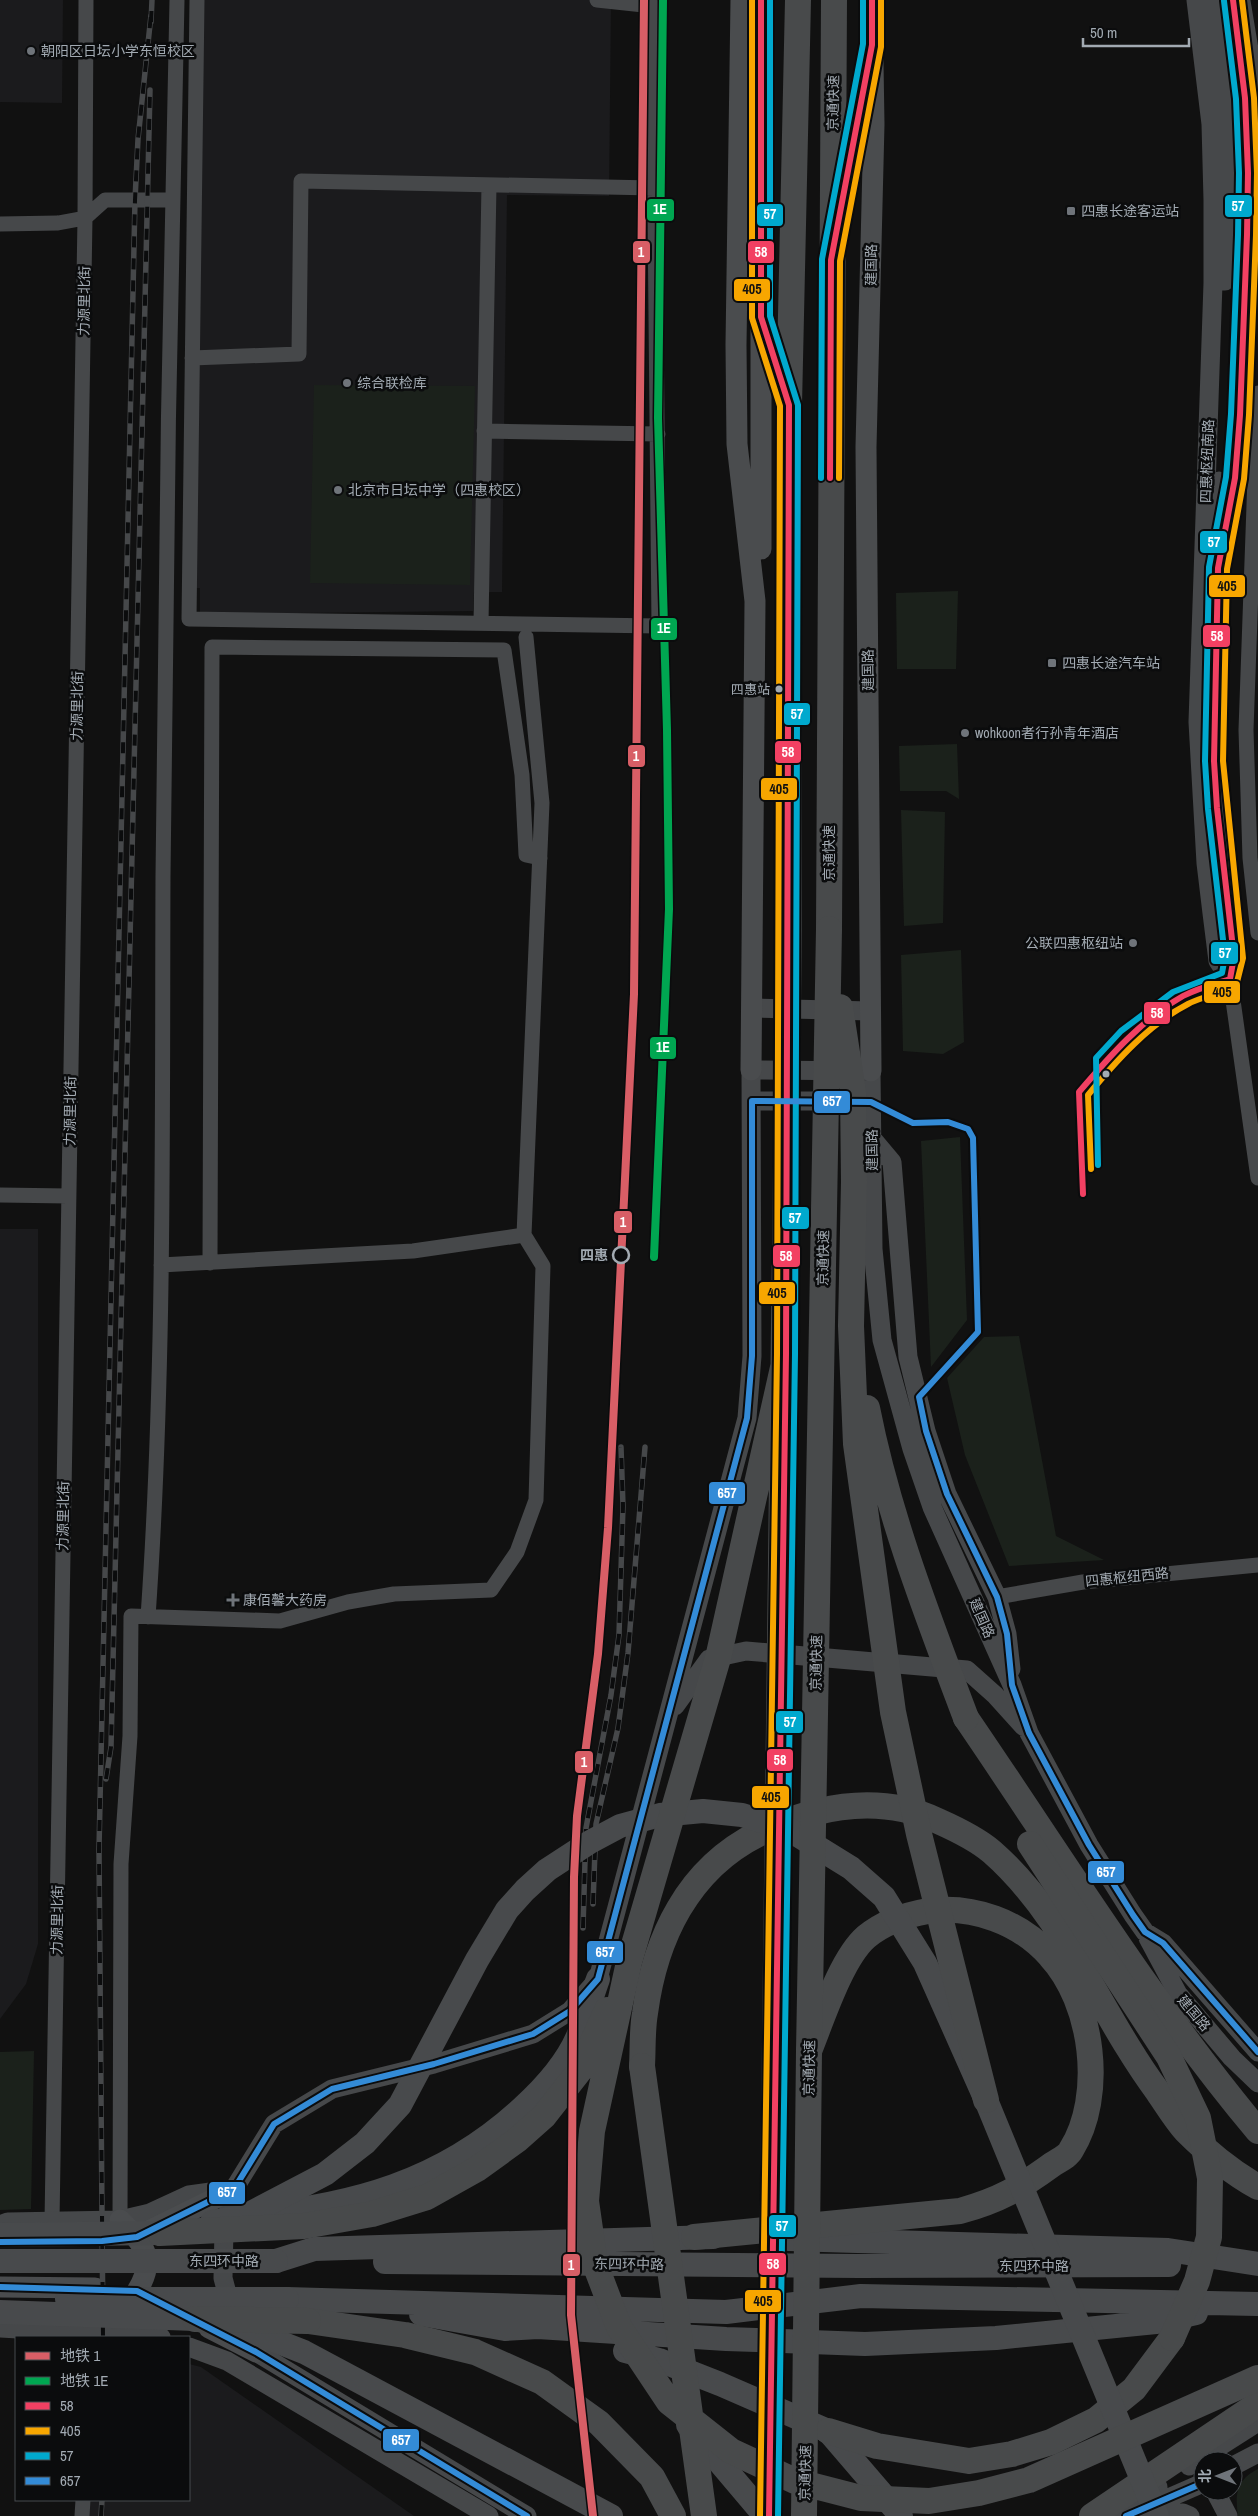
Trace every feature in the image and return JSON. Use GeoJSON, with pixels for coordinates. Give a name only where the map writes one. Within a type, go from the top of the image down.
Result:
{"type":"FeatureCollection","features":[{"type":"Feature","properties":{"kind":"highway"},"geometry":{"type":"LineString","coordinates":[[770,2516],[786,1354],[789,928],[789,405],[798,0]]}},
{"type":"Feature","properties":{"kind":"highway","name":"京通快速"},"geometry":{"type":"LineString","coordinates":[[804,2516],[809,2051],[829,929],[831,260],[834,0]]}},
{"type":"Feature","properties":{"kind":"highway"},"geometry":{"type":"LineString","coordinates":[[831,260],[872,45]]}},
{"type":"Feature","properties":{"kind":"highway"},"geometry":{"type":"LineString","coordinates":[[761,317],[789,405]]}},
{"type":"Feature","properties":{"kind":"highway"},"geometry":{"type":"LineString","coordinates":[[829,929],[853,1092],[854,1182],[851,1326],[856,1444],[893,1712],[919,1834],[986,2100]]}},
{"type":"Feature","properties":{"kind":"highway"},"geometry":{"type":"LineString","coordinates":[[538,2327],[659,2360],[828,2431],[877,2446],[969,2461],[1012,2454],[1052,2442],[1096,2420],[1134,2389],[1154,2365],[1172,2338],[1197,2281],[1209,2237],[1210,2178],[1198,2118],[1169,2057],[1030,1844],[966,1718],[925,1611],[888,1498],[872,1433],[851,1326]]}},
{"type":"Feature","properties":{"kind":"highway"},"geometry":{"type":"LineString","coordinates":[[765,2516],[669,2402],[619,2327],[595,2264],[586,2201],[592,2131],[629,1962],[718,1658],[786,1354]]}},
{"type":"Feature","properties":{"kind":"highway"},"geometry":{"type":"LineString","coordinates":[[966,1718],[1139,1974],[1234,2103],[1258,2131]]}},
{"type":"Feature","properties":{"kind":"highway"},"geometry":{"type":"LineString","coordinates":[[704,2516],[642,2066],[644,2014],[656,1956],[680,1904],[708,1870],[743,1842],[787,1820],[833,1807],[895,1806],[924,1814],[990,1850],[1030,1890],[1061,1952],[1082,1988],[1186,2131],[1240,2177],[1258,2187]]}},
{"type":"Feature","properties":{"kind":"highway"},"geometry":{"type":"LineString","coordinates":[[245,2216],[325,2174],[365,2143],[400,2105],[477,1960],[507,1910],[547,1870],[590,1842],[620,1826],[660,1815],[703,1811],[742,1815],[788,1829],[851,1868],[884,1897],[925,1962],[986,2100],[1157,2516]]}},
{"type":"Feature","properties":{"kind":"highway"},"geometry":{"type":"LineString","coordinates":[[809,2051],[846,1964],[865,1938],[887,1922],[915,1913],[941,1910],[974,1912],[1001,1920],[1061,1952]]}},
{"type":"Feature","properties":{"kind":"highway"},"geometry":{"type":"LineString","coordinates":[[0,2235],[149,2235],[304,2226],[372,2214],[427,2196],[478,2169],[517,2140],[544,2116],[580,2070],[629,1962]]}},
{"type":"Feature","properties":{"kind":"highway"},"geometry":{"type":"LineString","coordinates":[[149,2235],[245,2216],[290,2211],[362,2196],[404,2184],[466,2151],[498,2130],[546,2086],[578,2038],[598,1979]]}},
{"type":"Feature","properties":{"kind":"highway"},"geometry":{"type":"LineString","coordinates":[[694,2237],[960,2211],[1006,2196],[1070,2151],[1088,2111],[1092,2066],[1085,2024],[1082,1988]]}},
{"type":"Feature","properties":{"kind":"highway"},"geometry":{"type":"LineString","coordinates":[[276,2261],[314,2249],[694,2237],[1168,2250],[1258,2264]]}},
{"type":"Feature","properties":{"kind":"highway","name":"东四环中路"},"geometry":{"type":"LineString","coordinates":[[0,2261],[276,2261],[860,2266],[1258,2264]]}},
{"type":"Feature","properties":{"kind":"highway"},"geometry":{"type":"LineString","coordinates":[[0,2299],[287,2299],[726,2312],[861,2296],[1258,2304]]}},
{"type":"Feature","properties":{"kind":"highway"},"geometry":{"type":"LineString","coordinates":[[337,2300],[505,2329],[538,2327],[726,2339],[865,2344],[996,2338],[1147,2323],[1234,2305]]}},
{"type":"Feature","properties":{"kind":"highway"},"geometry":{"type":"LineString","coordinates":[[0,2312],[308,2321],[405,2335],[475,2352],[542,2382],[599,2424],[652,2477],[673,2516]]}},
{"type":"Feature","properties":{"kind":"highway"},"geometry":{"type":"LineString","coordinates":[[195,2319],[258,2334],[304,2352],[611,2516]]}},
{"type":"Feature","properties":{"kind":"highway"},"geometry":{"type":"LineString","coordinates":[[669,2402],[731,2451],[795,2481],[861,2498],[929,2501],[979,2493],[1029,2480],[1258,2378]]}},
{"type":"Feature","properties":{"kind":"highway"},"geometry":{"type":"LineString","coordinates":[[1092,2516],[1258,2404]]}},
{"type":"Feature","properties":{"kind":"highway"},"geometry":{"type":"LineString","coordinates":[[828,2431],[901,2516]]}},
{"type":"Feature","properties":{"kind":"main road"},"geometry":{"type":"LineString","coordinates":[[741,0],[736,345],[737,444],[755,601],[751,1070]]}},
{"type":"Feature","properties":{"kind":"main road"},"geometry":{"type":"LineString","coordinates":[[755,601],[761,565],[761,0]]}},
{"type":"Feature","properties":{"kind":"main road","name":"建国路"},"geometry":{"type":"LineString","coordinates":[[871,1071],[866,448],[874,124],[872,0]]}},
{"type":"Feature","properties":{"kind":"main road"},"geometry":{"type":"LineString","coordinates":[[1218,568],[1234,478],[1240,415],[1248,235],[1245,98],[1233,0]]}},
{"type":"Feature","properties":{"kind":"main road"},"geometry":{"type":"LineString","coordinates":[[0,2242],[102,2242],[149,2235],[234,2189]]}},
{"type":"Feature","properties":{"kind":"main road"},"geometry":{"type":"LineString","coordinates":[[120,2220],[149,2235]]}},
{"type":"Feature","properties":{"kind":"main road"},"geometry":{"type":"LineString","coordinates":[[137,2291],[147,2275],[149,2235]]}},
{"type":"Feature","properties":{"kind":"main road"},"geometry":{"type":"LineString","coordinates":[[0,2287],[137,2291],[256,2352]]}},
{"type":"Feature","properties":{"kind":"street","name":"力源里北街"},"geometry":{"type":"LineString","coordinates":[[52,2221],[85,218],[86,0]]}},
{"type":"Feature","properties":{"kind":"street"},"geometry":{"type":"LineString","coordinates":[[148,1617],[156,1503],[161,1265],[165,605],[176,0]]}},
{"type":"Feature","properties":{"kind":"street"},"geometry":{"type":"LineString","coordinates":[[196,0],[189,619],[659,626],[653,6],[597,0]]}},
{"type":"Feature","properties":{"kind":"street","name":"四惠枢纽南路"},"geometry":{"type":"LineString","coordinates":[[1196,0],[1211,124],[1213,200],[1212,293],[1198,731],[1206,863],[1218,960],[1230,979]]}},
{"type":"Feature","properties":{"kind":"street","name":"四惠枢纽南路"},"geometry":{"type":"LineString","coordinates":[[1210,0],[1219,60],[1227,163],[1214,761],[1217,808],[1234,957],[1230,979],[1258,1178]]}},
{"type":"Feature","properties":{"kind":"street"},"geometry":{"type":"LineString","coordinates":[[1243,0],[1251,49],[1258,124]]}},
{"type":"Feature","properties":{"kind":"street"},"geometry":{"type":"LineString","coordinates":[[192,358],[299,354],[300,181],[654,188]]}},
{"type":"Feature","properties":{"kind":"street"},"geometry":{"type":"LineString","coordinates":[[480,623],[489,185]]}},
{"type":"Feature","properties":{"kind":"street"},"geometry":{"type":"LineString","coordinates":[[0,224],[58,223],[85,218],[105,200],[172,200]]}},
{"type":"Feature","properties":{"kind":"street"},"geometry":{"type":"LineString","coordinates":[[1258,393],[1246,730],[1250,858],[1258,933]]}},
{"type":"Feature","properties":{"kind":"street"},"geometry":{"type":"LineString","coordinates":[[484,431],[658,434]]}},
{"type":"Feature","properties":{"kind":"street"},"geometry":{"type":"LineString","coordinates":[[120,2220],[121,1864],[130,1736],[131,1616],[280,1621],[348,1602],[394,1594],[491,1590],[517,1552],[536,1500],[543,1266],[524,1235],[542,803],[526,637]]}},
{"type":"Feature","properties":{"kind":"street"},"geometry":{"type":"LineString","coordinates":[[210,1263],[212,647],[504,650],[522,775],[526,855],[540,858]]}},
{"type":"Feature","properties":{"kind":"street"},"geometry":{"type":"LineString","coordinates":[[753,1008],[870,1011]]}},
{"type":"Feature","properties":{"kind":"street"},"geometry":{"type":"LineString","coordinates":[[527,2516],[256,2352],[232,2311],[223,2278],[224,2229],[234,2189],[274,2124],[332,2089],[434,2064],[533,2034],[570,2012],[598,1979],[660,1738],[747,1418],[752,1356],[751,1070],[871,1071]]}},
{"type":"Feature","properties":{"kind":"street","name":"建国路"},"geometry":{"type":"LineString","coordinates":[[871,1071],[873,1249],[882,1340],[894,1390],[932,1507],[1012,1685],[1029,1733],[1089,1845],[1145,1932],[1178,1994],[1232,2058],[1258,2084]]}},
{"type":"Feature","properties":{"kind":"street"},"geometry":{"type":"LineString","coordinates":[[752,1101],[871,1102]]}},
{"type":"Feature","properties":{"kind":"street"},"geometry":{"type":"LineString","coordinates":[[871,1137],[892,1162],[908,1357],[926,1431],[947,1494],[997,1597],[1007,1634],[1012,1685]]}},
{"type":"Feature","properties":{"kind":"street"},"geometry":{"type":"LineString","coordinates":[[0,1195],[68,1196]]}},
{"type":"Feature","properties":{"kind":"street"},"geometry":{"type":"LineString","coordinates":[[161,1265],[413,1251],[524,1235]]}},
{"type":"Feature","properties":{"kind":"street","name":"四惠枢纽西路"},"geometry":{"type":"LineString","coordinates":[[997,1597],[1083,1582],[1258,1565]]}},
{"type":"Feature","properties":{"kind":"street"},"geometry":{"type":"LineString","coordinates":[[660,1738],[677,1700],[709,1659],[746,1651],[967,1670],[995,1695],[1029,1733]]}},
{"type":"Feature","properties":{"kind":"street"},"geometry":{"type":"LineString","coordinates":[[1145,1932],[1163,1943],[1258,2052]]}},
{"type":"Feature","properties":{"kind":"street"},"geometry":{"type":"LineString","coordinates":[[0,2224],[8,2222],[120,2220],[150,2213],[189,2195],[234,2189]]}},
{"type":"Feature","properties":{"kind":"street"},"geometry":{"type":"LineString","coordinates":[[0,2328],[126,2336]]}},
{"type":"Feature","properties":{"kind":"street"},"geometry":{"type":"LineString","coordinates":[[190,2348],[227,2362],[489,2516],[507,2504]]}},
{"type":"Feature","properties":{"kind":"street"},"geometry":{"type":"LineString","coordinates":[[1119,2516],[1172,2476],[1258,2422]]}},
{"type":"Feature","properties":{"kind":"street"},"geometry":{"type":"LineString","coordinates":[[1243,2461],[1258,2453]]}},
{"type":"Feature","properties":{"kind":"street"},"geometry":{"type":"LineString","coordinates":[[1126,2516],[1193,2487]]}},
{"type":"Feature","properties":{"kind":"street"},"geometry":{"type":"LineString","coordinates":[[82,2516],[83,2501]]}},
{"type":"Feature","properties":{"kind":"street"},"geometry":{"type":"LineString","coordinates":[[1220,2501],[1228,2516]]}},
{"type":"Feature","properties":{"kind":"street"},"geometry":{"type":"LineString","coordinates":[[1136,2516],[1147,2513],[1183,2513],[1190,2516]]}},
{"type":"Feature","properties":{"kind":"shaded area","name":"朝阳区日坛小学东恒校区"},"geometry":{"type":"Polygon","coordinates":[[[0,0],[63,0],[62,103],[0,102],[0,0]]]}},
{"type":"Feature","properties":{"kind":"shaded area"},"geometry":{"type":"Polygon","coordinates":[[[200,0],[611,0],[609,196],[507,195],[502,592],[474,592],[473,611],[200,614],[200,588],[193,588],[200,0]]]}},
{"type":"Feature","properties":{"kind":"shaded area"},"geometry":{"type":"Polygon","coordinates":[[[314,385],[475,386],[470,585],[310,583],[314,385]]]}},
{"type":"Feature","properties":{"kind":"shaded area"},"geometry":{"type":"Polygon","coordinates":[[[958,591],[956,669],[897,669],[896,593],[958,591]]]}},
{"type":"Feature","properties":{"kind":"shaded area"},"geometry":{"type":"Polygon","coordinates":[[[957,744],[959,799],[946,791],[900,791],[899,746],[957,744]]]}},
{"type":"Feature","properties":{"kind":"shaded area"},"geometry":{"type":"Polygon","coordinates":[[[901,810],[945,812],[943,923],[904,926],[901,810]]]}},
{"type":"Feature","properties":{"kind":"shaded area"},"geometry":{"type":"Polygon","coordinates":[[[961,950],[964,1042],[943,1054],[903,1051],[901,955],[961,950]]]}},
{"type":"Feature","properties":{"kind":"shaded area"},"geometry":{"type":"Polygon","coordinates":[[[960,1137],[967,1320],[931,1367],[921,1141],[960,1137]]]}},
{"type":"Feature","properties":{"kind":"shaded area"},"geometry":{"type":"Polygon","coordinates":[[[0,1229],[38,1229],[38,1944],[26,1984],[0,2019],[0,1229]]]}},
{"type":"Feature","properties":{"kind":"shaded area"},"geometry":{"type":"Polygon","coordinates":[[[1019,1336],[1056,1536],[1104,1560],[1009,1566],[965,1455],[947,1378],[984,1337],[1019,1336]]]}},
{"type":"Feature","properties":{"kind":"shaded area"},"geometry":{"type":"Polygon","coordinates":[[[34,2051],[31,2209],[0,2210],[0,2052],[34,2051]]]}},
{"type":"Feature","properties":{"kind":"shaded area"},"geometry":{"type":"Polygon","coordinates":[[[190,2364],[201,2367],[414,2516],[86,2516],[87,2501],[190,2501],[190,2364]]]}},
{"type":"Feature","properties":{"kind":"shaded area"},"geometry":{"type":"Polygon","coordinates":[[[1258,2469],[1258,2516],[1238,2516],[1237,2501],[1243,2501],[1243,2480],[1258,2469]]]}},
{"type":"Feature","properties":{"kind":"railway"},"geometry":{"type":"LineString","coordinates":[[151,22],[152,0]]}},
{"type":"Feature","properties":{"kind":"railway"},"geometry":{"type":"LineString","coordinates":[[103,2336],[99,1849],[135,200],[138,139],[151,15]]}},
{"type":"Feature","properties":{"kind":"railway"},"geometry":{"type":"LineString","coordinates":[[106,1779],[111,1747],[150,90]]}},
{"type":"Feature","properties":{"kind":"railway"},"geometry":{"type":"LineString","coordinates":[[583,1928],[586,1828],[611,1695],[619,1635],[623,1506],[621,1447]]}},
{"type":"Feature","properties":{"kind":"railway"},"geometry":{"type":"LineString","coordinates":[[593,1904],[596,1824],[618,1728],[628,1653],[645,1447]]}},
{"type":"Feature","properties":{"kind":"railway"},"geometry":{"type":"LineString","coordinates":[[101,2516],[102,2501]]}},
{"type":"Feature","properties":{"kind":"metro line","name":"1"},"geometry":{"type":"LineString","coordinates":[[593,2516],[571,2315],[574,1877],[577,1816],[598,1654],[608,1528],[634,994],[644,0]]}},
{"type":"Feature","properties":{"kind":"metro line","name":"1E"},"geometry":{"type":"LineString","coordinates":[[654,1257],[669,909],[667,730],[658,418],[663,0]]}},
{"type":"Feature","properties":{"kind":"transit line","name":"405"},"geometry":{"type":"LineString","coordinates":[[752,0],[752,318],[780,406],[777,1354],[760,2516]]}},
{"type":"Feature","properties":{"kind":"transit line","name":"58"},"geometry":{"type":"LineString","coordinates":[[761,0],[761,317],[789,405],[786,1354],[769,2516]]}},
{"type":"Feature","properties":{"kind":"transit line","name":"57"},"geometry":{"type":"LineString","coordinates":[[770,0],[770,316],[798,405],[795,1354],[778,2516]]}},
{"type":"Feature","properties":{"kind":"transit line","name":"57"},"geometry":{"type":"LineString","coordinates":[[821,478],[822,259],[863,44],[863,0]]}},
{"type":"Feature","properties":{"kind":"transit line","name":"58"},"geometry":{"type":"LineString","coordinates":[[830,478],[831,260],[872,45],[872,0]]}},
{"type":"Feature","properties":{"kind":"transit line","name":"405"},"geometry":{"type":"LineString","coordinates":[[839,478],[840,261],[881,47],[881,0]]}},
{"type":"Feature","properties":{"kind":"transit line","name":"58"},"geometry":{"type":"LineString","coordinates":[[1083,1194],[1079,1092],[1114,1052],[1140,1027],[1168,1005],[1189,993],[1230,979],[1234,957],[1217,808],[1214,761],[1218,568],[1235,478],[1240,415],[1247,235],[1248,173],[1245,98],[1233,0]]}},
{"type":"Feature","properties":{"kind":"transit line","name":"405"},"geometry":{"type":"LineString","coordinates":[[1091,1169],[1088,1095],[1134,1044],[1160,1022],[1194,1001],[1236,986],[1243,958],[1223,761],[1227,569],[1244,479],[1249,415],[1256,235],[1257,173],[1254,98],[1242,0]]}},
{"type":"Feature","properties":{"kind":"transit line","name":"57"},"geometry":{"type":"LineString","coordinates":[[1098,1165],[1096,1058],[1121,1031],[1173,992],[1222,973],[1225,957],[1208,809],[1205,761],[1209,567],[1226,477],[1231,414],[1238,235],[1239,173],[1236,99],[1224,1]]}},
{"type":"Feature","properties":{"kind":"transit line","name":"657"},"geometry":{"type":"LineString","coordinates":[[0,2242],[102,2241],[137,2237],[234,2189],[274,2124],[332,2089],[434,2064],[533,2034],[570,2011],[598,1979],[747,1418],[752,1356],[752,1101],[871,1102],[913,1123],[948,1122],[968,1129],[973,1138],[978,1332],[919,1397],[926,1431],[947,1494],[997,1597],[1007,1634],[1012,1685],[1029,1733],[1089,1845],[1145,1932],[1163,1943],[1258,2052]]}},
{"type":"Feature","properties":{"kind":"transit line","name":"657"},"geometry":{"type":"LineString","coordinates":[[0,2287],[137,2291],[256,2352],[527,2516]]}},
{"type":"Feature","properties":{"kind":"transit line","name":"657"},"geometry":{"type":"LineString","coordinates":[[1126,2516],[1193,2487]]}},
{"type":"Feature","properties":{"kind":"place","name":"朝阳区日坛小学东恒校区"},"geometry":{"type":"Point","coordinates":[31,51]}},
{"type":"Feature","properties":{"kind":"place","name":"四惠长途客运站"},"geometry":{"type":"Point","coordinates":[1071,211]}},
{"type":"Feature","properties":{"kind":"place","name":"综合联检库"},"geometry":{"type":"Point","coordinates":[347,383]}},
{"type":"Feature","properties":{"kind":"place","name":"北京市日坛中学（四惠校区）"},"geometry":{"type":"Point","coordinates":[338,490]}},
{"type":"Feature","properties":{"kind":"place","name":"四惠长途汽车站"},"geometry":{"type":"Point","coordinates":[1052,663]}},
{"type":"Feature","properties":{"kind":"place","name":"四惠站"},"geometry":{"type":"Point","coordinates":[779,689]}},
{"type":"Feature","properties":{"kind":"place","name":"wohkoon者行孙青年酒店"},"geometry":{"type":"Point","coordinates":[965,733]}},
{"type":"Feature","properties":{"kind":"place","name":"公联四惠枢纽站"},"geometry":{"type":"Point","coordinates":[1133,943]}},
{"type":"Feature","properties":{"kind":"place","name":"四惠"},"geometry":{"type":"Point","coordinates":[621,1255]}},
{"type":"Feature","properties":{"kind":"place","name":"康佰馨大药房"},"geometry":{"type":"Point","coordinates":[233,1600]}}]}
